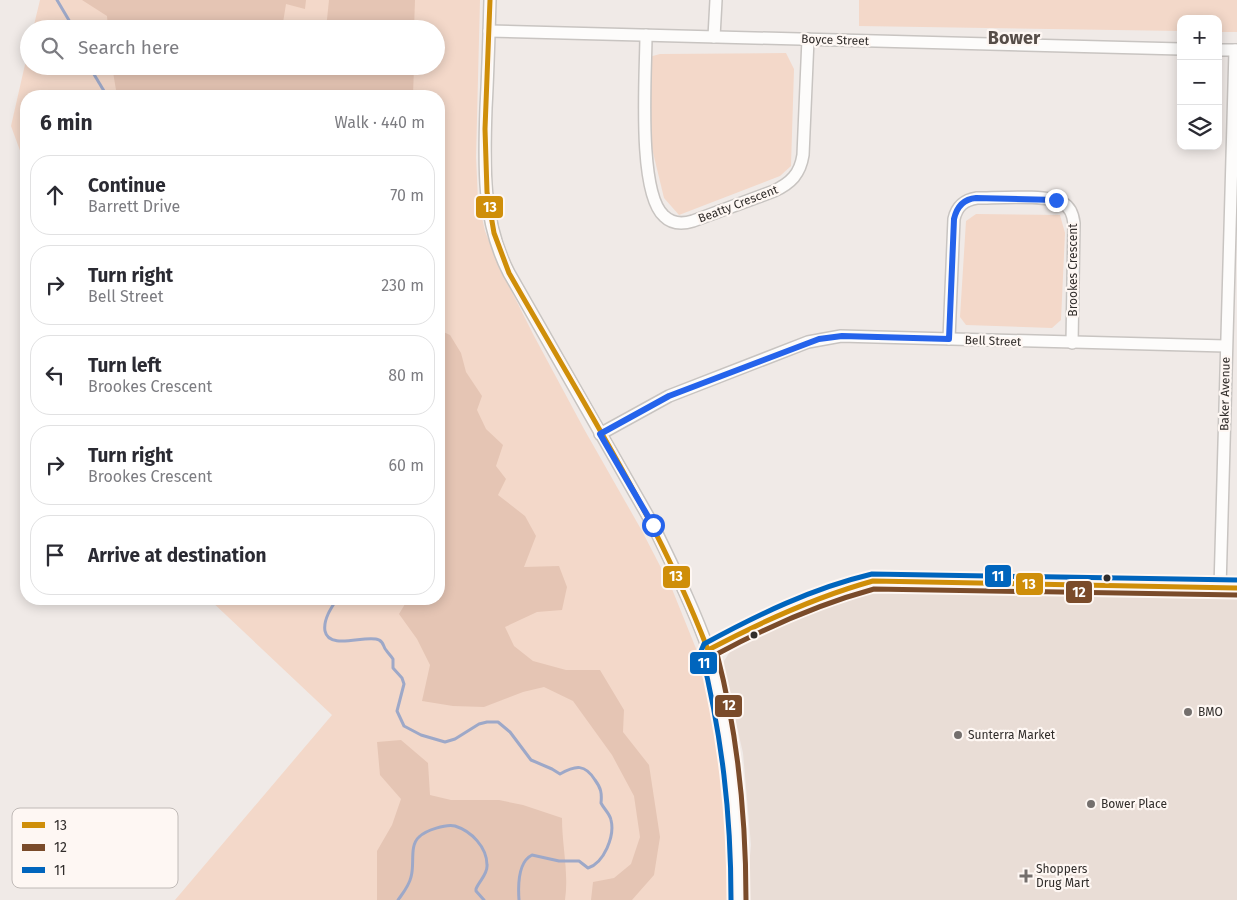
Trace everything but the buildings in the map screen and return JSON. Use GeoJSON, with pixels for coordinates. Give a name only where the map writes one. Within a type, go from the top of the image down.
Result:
{"type":"FeatureCollection","features":[{"type":"Feature","properties":{"kind":"street"},"geometry":{"type":"LineString","coordinates":[[490,0],[485,171],[487,201],[494,236],[509,273],[653,525],[695,616],[708,650],[726,729],[736,795],[739,849],[738,900]]}},
{"type":"Feature","properties":{"kind":"street"},"geometry":{"type":"LineString","coordinates":[[714,37],[716,0]]}},
{"type":"Feature","properties":{"kind":"street","name":"Boyce Street"},"geometry":{"type":"LineString","coordinates":[[489,31],[1177,49]]}},
{"type":"Feature","properties":{"kind":"street","name":"Beatty Crescent"},"geometry":{"type":"LineString","coordinates":[[646,35],[646,162],[656,205],[664,217],[678,223],[693,222],[774,191],[795,177],[802,163],[803,155],[808,39]]}},
{"type":"Feature","properties":{"kind":"street"},"geometry":{"type":"LineString","coordinates":[[1222,50],[1236,50]]}},
{"type":"Feature","properties":{"kind":"street","name":"Baker Avenue"},"geometry":{"type":"LineString","coordinates":[[1220,588],[1226,346],[1233,243],[1236,50]]}},
{"type":"Feature","properties":{"kind":"street","name":"Brookes Crescent"},"geometry":{"type":"LineString","coordinates":[[949,339],[954,219],[960,206],[969,199],[976,198],[1047,199],[1062,203],[1068,207],[1074,222],[1072,343]]}},
{"type":"Feature","properties":{"kind":"street","name":"Bell Street"},"geometry":{"type":"LineString","coordinates":[[600,434],[669,396],[819,339],[842,336],[1226,346]]}},
{"type":"Feature","properties":{"kind":"street"},"geometry":{"type":"LineString","coordinates":[[1225,394],[1237,394]]}},
{"type":"Feature","properties":{"kind":"street"},"geometry":{"type":"LineString","coordinates":[[708,650],[769,618],[845,588],[874,581],[1237,588]]}},
{"type":"Feature","properties":{"kind":"shaded area"},"geometry":{"type":"Polygon","coordinates":[[[40,0],[480,0],[476,157],[478,200],[485,231],[498,264],[533,334],[672,589],[697,651],[717,736],[725,797],[728,868],[727,900],[175,900],[332,715],[215,605],[445,605],[445,90],[20,90],[20,151],[11,126],[23,75],[445,75],[445,20],[35,20],[40,0]]]}},
{"type":"Feature","properties":{"kind":"shaded area"},"geometry":{"type":"Polygon","coordinates":[[[82,0],[306,0],[305,9],[286,4],[283,20],[107,20],[107,16],[82,0]]]}},
{"type":"Feature","properties":{"kind":"shaded area"},"geometry":{"type":"Polygon","coordinates":[[[329,0],[415,0],[414,20],[327,20],[329,0]]]}},
{"type":"Feature","properties":{"kind":"shaded area"},"geometry":{"type":"Polygon","coordinates":[[[859,0],[1237,0],[1237,32],[1222,32],[1222,15],[1177,15],[1177,31],[859,26],[859,0]]]}},
{"type":"Feature","properties":{"kind":"shaded area"},"geometry":{"type":"Polygon","coordinates":[[[786,53],[794,69],[791,166],[780,176],[679,215],[664,198],[650,140],[649,57],[660,54],[786,53]]]}},
{"type":"Feature","properties":{"kind":"shaded area"},"geometry":{"type":"Polygon","coordinates":[[[114,75],[414,75],[413,90],[116,90],[114,75]]]}},
{"type":"Feature","properties":{"kind":"shaded area"},"geometry":{"type":"Polygon","coordinates":[[[976,214],[1060,215],[1065,233],[1061,320],[1052,328],[966,325],[960,317],[966,221],[976,214]]]}},
{"type":"Feature","properties":{"kind":"shaded area"},"geometry":{"type":"Polygon","coordinates":[[[445,333],[450,335],[461,353],[466,372],[482,396],[477,410],[486,429],[503,445],[496,466],[506,479],[498,495],[525,516],[536,536],[524,567],[559,566],[567,587],[562,610],[537,612],[505,627],[514,646],[533,661],[566,670],[600,670],[624,710],[623,732],[649,765],[660,837],[654,875],[632,900],[591,900],[593,882],[614,878],[631,864],[640,837],[634,796],[612,755],[573,701],[544,687],[523,692],[484,707],[453,706],[422,701],[430,665],[417,639],[399,614],[404,605],[445,605],[445,333]]]}},
{"type":"Feature","properties":{"kind":"shaded area"},"geometry":{"type":"Polygon","coordinates":[[[886,588],[1237,598],[1237,900],[746,900],[751,845],[743,753],[724,670],[724,661],[731,650],[829,599],[860,589],[886,588]]]}},
{"type":"Feature","properties":{"kind":"shaded area"},"geometry":{"type":"Polygon","coordinates":[[[401,740],[428,763],[430,795],[451,800],[499,800],[523,805],[562,818],[566,880],[565,900],[377,900],[377,851],[392,825],[401,799],[380,775],[377,742],[401,740]]]}},
{"type":"Feature","properties":{"kind":"waterway"},"geometry":{"type":"LineString","coordinates":[[57,0],[69,20]]}},
{"type":"Feature","properties":{"kind":"waterway"},"geometry":{"type":"LineString","coordinates":[[94,75],[103,90]]}},
{"type":"Feature","properties":{"kind":"waterway"},"geometry":{"type":"LineString","coordinates":[[333,605],[325,623],[325,631],[328,637],[341,641],[379,640],[393,659],[393,668],[402,678],[404,684],[397,711],[404,726],[421,735],[445,742],[455,739],[479,724],[498,722],[510,732],[531,760],[560,774],[575,768],[584,769],[588,771],[597,783],[601,791],[601,803],[611,820],[612,826],[610,841],[603,855],[599,861],[588,868],[579,861],[559,861],[532,855],[527,858],[521,869],[519,900]]}},
{"type":"Feature","properties":{"kind":"waterway"},"geometry":{"type":"LineString","coordinates":[[398,900],[410,880],[413,850],[416,841],[422,834],[431,830],[451,826],[461,828],[467,832],[477,841],[484,852],[487,868],[476,889],[484,900]]}},
{"type":"Feature","properties":{"kind":"transit line","name":"13"},"geometry":{"type":"LineString","coordinates":[[490,0],[485,129],[487,192],[494,233],[509,273],[616,458],[641,505],[688,601],[708,650],[789,611],[851,587],[873,581],[1237,588]]}},
{"type":"Feature","properties":{"kind":"transit line","name":"11"},"geometry":{"type":"LineString","coordinates":[[731,900],[731,868],[724,775],[715,714],[701,651],[704,644],[786,603],[828,587],[872,574],[1237,580]]}},
{"type":"Feature","properties":{"kind":"transit line","name":"12"},"geometry":{"type":"LineString","coordinates":[[746,900],[746,869],[739,776],[730,715],[717,654],[794,617],[874,589],[1237,595]]}},
{"type":"Feature","properties":{"kind":"place","name":"BMO"},"geometry":{"type":"Point","coordinates":[1188,712]}},
{"type":"Feature","properties":{"kind":"place","name":"Sunterra Market"},"geometry":{"type":"Point","coordinates":[958,735]}},
{"type":"Feature","properties":{"kind":"place","name":"Bower Place"},"geometry":{"type":"Point","coordinates":[1091,804]}},
{"type":"Feature","properties":{"kind":"place","name":"Shoppers Drug Mart"},"geometry":{"type":"Point","coordinates":[1026,876]}},
{"type":"Feature","properties":{"kind":"district","name":"Bower"},"geometry":{"type":"Point","coordinates":[1014,38]}},
{"type":"Feature","properties":{"kind":"route"},"geometry":{"type":"LineString","coordinates":[[653,525],[600,434],[669,396],[819,339],[842,336],[949,339],[954,219],[960,206],[964,201],[976,198],[1056,200]]}}]}
